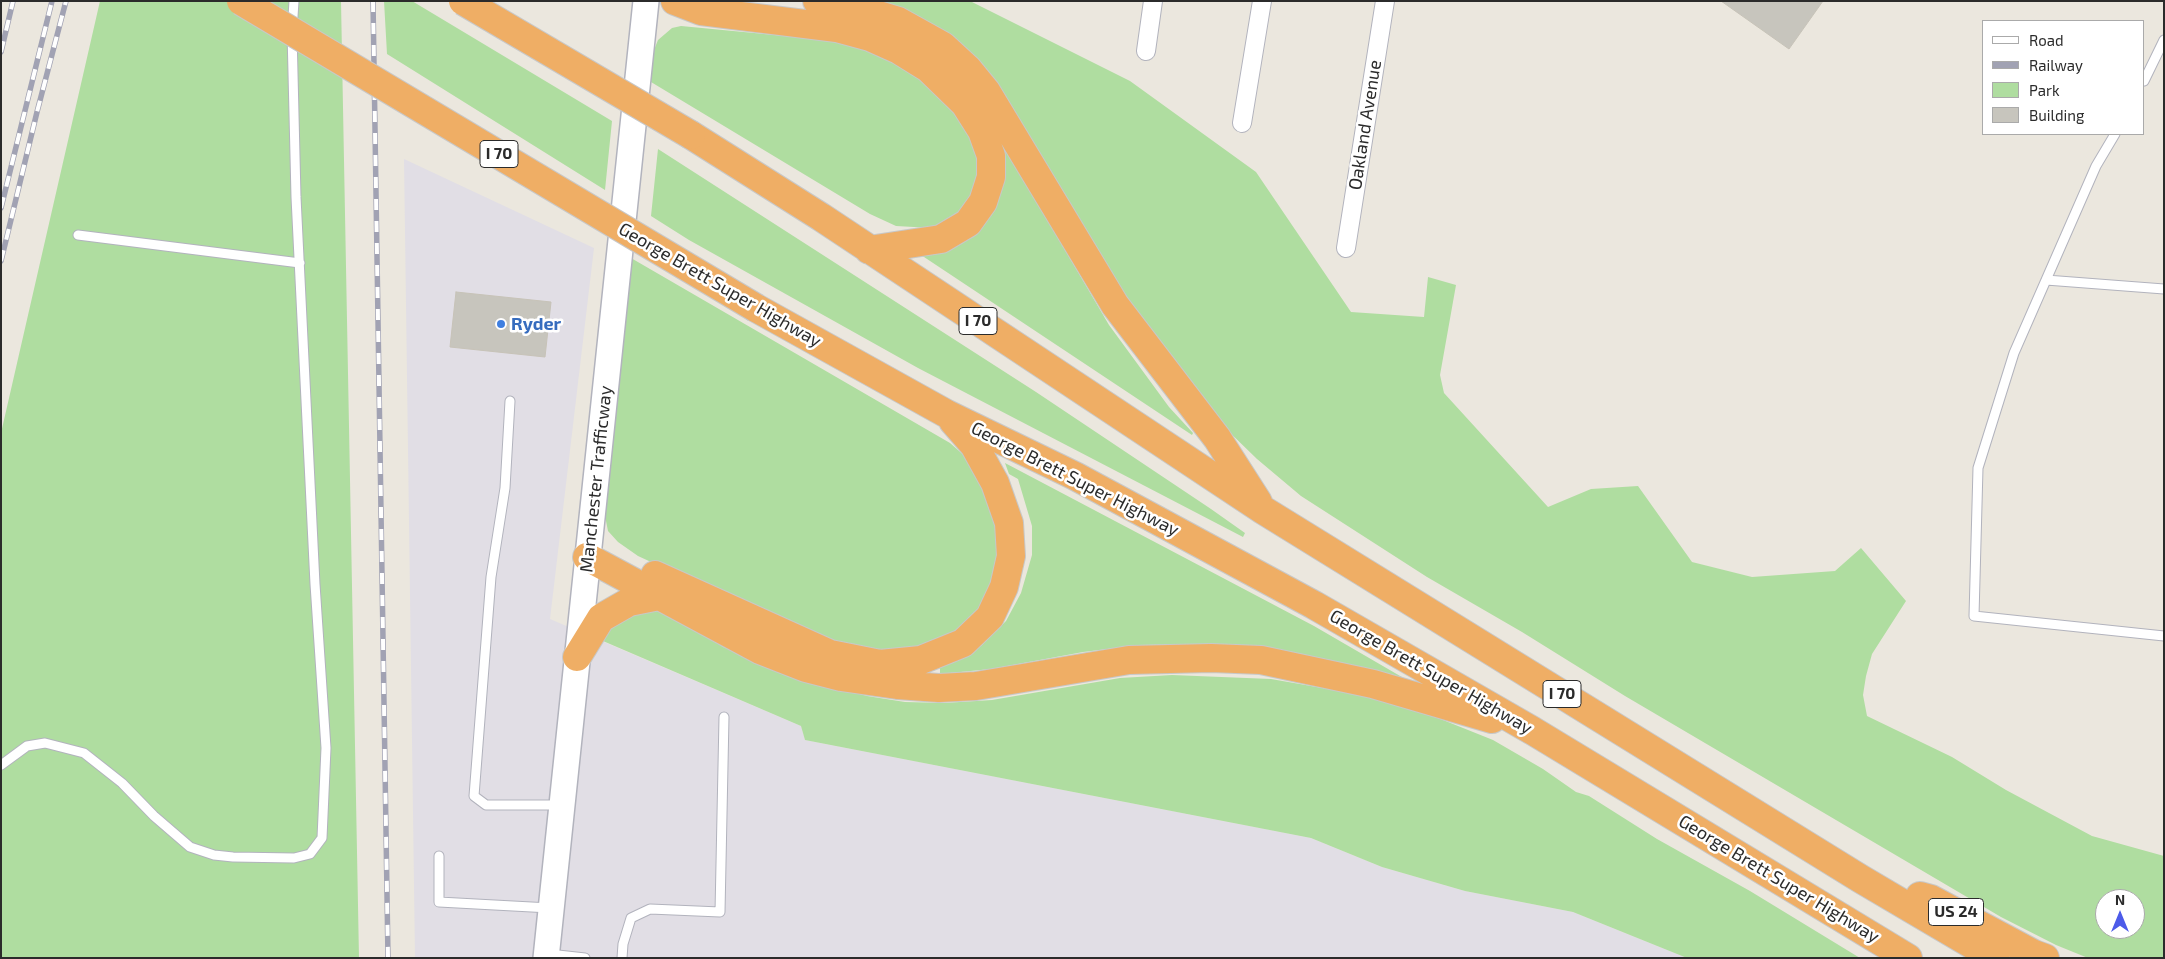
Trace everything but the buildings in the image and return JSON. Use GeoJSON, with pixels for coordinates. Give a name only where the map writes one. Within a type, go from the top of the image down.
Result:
{"type":"FeatureCollection","features":[{"type":"Feature","properties":{"kind":"highway","name":"George Brett Super Highway"},"geometry":{"type":"LineString","coordinates":[[241,1],[756,308],[947,414],[1075,476],[1306,600],[1533,731],[1908,958]]}},
{"type":"Feature","properties":{"kind":"highway","name":"I 70"},"geometry":{"type":"LineString","coordinates":[[463,1],[691,135],[1263,510],[1861,879],[1995,958]]}},
{"type":"Feature","properties":{"kind":"highway"},"geometry":{"type":"LineString","coordinates":[[675,1],[701,11],[837,28],[870,37],[899,50],[928,68],[965,104],[982,131],[991,156],[991,177],[983,202],[968,223],[941,239],[868,250]]}},
{"type":"Feature","properties":{"kind":"highway"},"geometry":{"type":"LineString","coordinates":[[817,1],[852,7],[898,21],[943,46],[968,69],[986,91],[1115,305],[1218,438],[1263,510]]}},
{"type":"Feature","properties":{"kind":"highway"},"geometry":{"type":"LineString","coordinates":[[587,557],[648,572],[830,654],[880,664],[922,660],[963,643],[990,617],[1004,587],[1011,556],[1009,523],[996,483],[974,445],[947,414]]}},
{"type":"Feature","properties":{"kind":"highway"},"geometry":{"type":"LineString","coordinates":[[587,557],[760,650],[806,668],[842,677],[897,685],[939,688],[976,686],[1129,660],[1211,658],[1261,660],[1373,684],[1533,731]]}},
{"type":"Feature","properties":{"kind":"highway"},"geometry":{"type":"LineString","coordinates":[[577,657],[601,618],[628,602],[659,596]]}},
{"type":"Feature","properties":{"kind":"highway","name":"US 24"},"geometry":{"type":"LineString","coordinates":[[1861,879],[1931,899],[2034,954],[2045,958]]}},
{"type":"Feature","properties":{"kind":"main road","name":"Manchester Trafficway"},"geometry":{"type":"LineString","coordinates":[[546,956],[646,1]]}},
{"type":"Feature","properties":{"kind":"street"},"geometry":{"type":"LineString","coordinates":[[1146,50],[1153,1]]}},
{"type":"Feature","properties":{"kind":"street"},"geometry":{"type":"LineString","coordinates":[[1242,123],[1262,1]]}},
{"type":"Feature","properties":{"kind":"street","name":"Oakland Avenue"},"geometry":{"type":"LineString","coordinates":[[1346,248],[1385,1]]}},
{"type":"Feature","properties":{"kind":"lane"},"geometry":{"type":"LineString","coordinates":[[1,765],[27,746],[45,743],[84,753],[122,783],[154,816],[190,847],[214,855],[294,858],[310,854],[322,838],[326,748],[315,584],[300,263],[293,41],[294,1]]}},
{"type":"Feature","properties":{"kind":"lane"},"geometry":{"type":"LineString","coordinates":[[2145,79],[2164,40]]}},
{"type":"Feature","properties":{"kind":"lane"},"geometry":{"type":"LineString","coordinates":[[2114,135],[2096,166],[2014,353],[1978,468],[1974,616],[2164,636]]}},
{"type":"Feature","properties":{"kind":"lane"},"geometry":{"type":"LineString","coordinates":[[78,235],[300,263]]}},
{"type":"Feature","properties":{"kind":"lane"},"geometry":{"type":"LineString","coordinates":[[2046,280],[2164,289]]}},
{"type":"Feature","properties":{"kind":"lane"},"geometry":{"type":"LineString","coordinates":[[510,401],[504,488],[491,577],[474,796],[486,805],[562,805]]}},
{"type":"Feature","properties":{"kind":"lane"},"geometry":{"type":"LineString","coordinates":[[622,958],[623,944],[631,918],[650,909],[720,912],[724,717]]}},
{"type":"Feature","properties":{"kind":"lane"},"geometry":{"type":"LineString","coordinates":[[439,856],[439,902],[550,908]]}},
{"type":"Feature","properties":{"kind":"lane"},"geometry":{"type":"LineString","coordinates":[[546,956],[585,958]]}},
{"type":"Feature","properties":{"kind":"shaded area"},"geometry":{"type":"Polygon","coordinates":[[[404,159],[594,248],[550,619],[801,726],[805,740],[1311,838],[1382,867],[1465,891],[1573,912],[1687,958],[415,958],[404,159]]]}},
{"type":"Feature","properties":{"kind":"green space"},"geometry":{"type":"Polygon","coordinates":[[[100,1],[341,1],[359,958],[1,958],[1,433],[100,1]]]}},
{"type":"Feature","properties":{"kind":"green space"},"geometry":{"type":"Polygon","coordinates":[[[384,1],[412,1],[612,121],[605,190],[387,54],[384,1]]]}},
{"type":"Feature","properties":{"kind":"green space"},"geometry":{"type":"Polygon","coordinates":[[[880,1],[970,1],[1130,81],[1256,172],[1351,312],[1424,317],[1428,277],[1456,285],[1440,375],[1444,393],[1548,507],[1591,489],[1638,486],[1692,562],[1752,577],[1835,571],[1861,548],[1906,601],[1872,654],[1863,695],[1867,716],[1952,757],[2006,790],[2092,836],[2164,856],[2164,958],[2088,958],[2056,945],[2001,917],[1427,577],[1301,496],[1257,459],[1222,425],[1153,341],[1091,241],[1005,95],[983,66],[880,1]]]}},
{"type":"Feature","properties":{"kind":"green space"},"geometry":{"type":"Polygon","coordinates":[[[681,26],[827,40],[860,47],[890,59],[911,71],[933,89],[954,112],[971,137],[977,154],[979,168],[970,200],[959,214],[946,224],[932,228],[896,226],[870,214],[651,82],[654,50],[658,40],[672,28],[681,26]]]}},
{"type":"Feature","properties":{"kind":"green space"},"geometry":{"type":"Polygon","coordinates":[[[997,134],[1109,325],[1169,407],[1193,433],[1192,435],[921,255],[961,243],[978,229],[997,134]]]}},
{"type":"Feature","properties":{"kind":"green space"},"geometry":{"type":"Polygon","coordinates":[[[658,149],[1036,392],[1211,509],[1245,533],[1243,537],[918,368],[689,240],[651,216],[658,149]]]}},
{"type":"Feature","properties":{"kind":"green space"},"geometry":{"type":"Polygon","coordinates":[[[631,258],[950,443],[975,465],[1004,538],[995,589],[960,631],[936,646],[879,657],[819,639],[638,556],[618,542],[608,531],[604,511],[631,258]]]}},
{"type":"Feature","properties":{"kind":"green space"},"geometry":{"type":"Polygon","coordinates":[[[1005,463],[1314,626],[1407,680],[1256,647],[1212,644],[1140,645],[1083,652],[991,669],[940,674],[940,668],[982,645],[1006,621],[1021,593],[1032,555],[1032,526],[1018,479],[1009,474],[1005,463]]]}},
{"type":"Feature","properties":{"kind":"green space"},"geometry":{"type":"Polygon","coordinates":[[[653,606],[684,619],[723,647],[770,666],[819,683],[867,696],[905,702],[944,703],[992,700],[1120,678],[1172,675],[1271,679],[1380,698],[1413,708],[1493,740],[1543,769],[1576,792],[1589,796],[1657,839],[1750,891],[1860,958],[1687,958],[1573,912],[1465,891],[1382,867],[1311,838],[805,740],[801,726],[596,638],[606,623],[653,606]]]}},
{"type":"Feature","properties":{"kind":"railway"},"geometry":{"type":"LineString","coordinates":[[1,52],[13,1]]}},
{"type":"Feature","properties":{"kind":"railway"},"geometry":{"type":"LineString","coordinates":[[1,208],[52,1]]}},
{"type":"Feature","properties":{"kind":"railway"},"geometry":{"type":"LineString","coordinates":[[1,261],[66,1]]}},
{"type":"Feature","properties":{"kind":"railway"},"geometry":{"type":"LineString","coordinates":[[373,1],[388,958]]}},
{"type":"Feature","properties":{"kind":"place","name":"Ryder"},"geometry":{"type":"Point","coordinates":[501,324]}}]}
